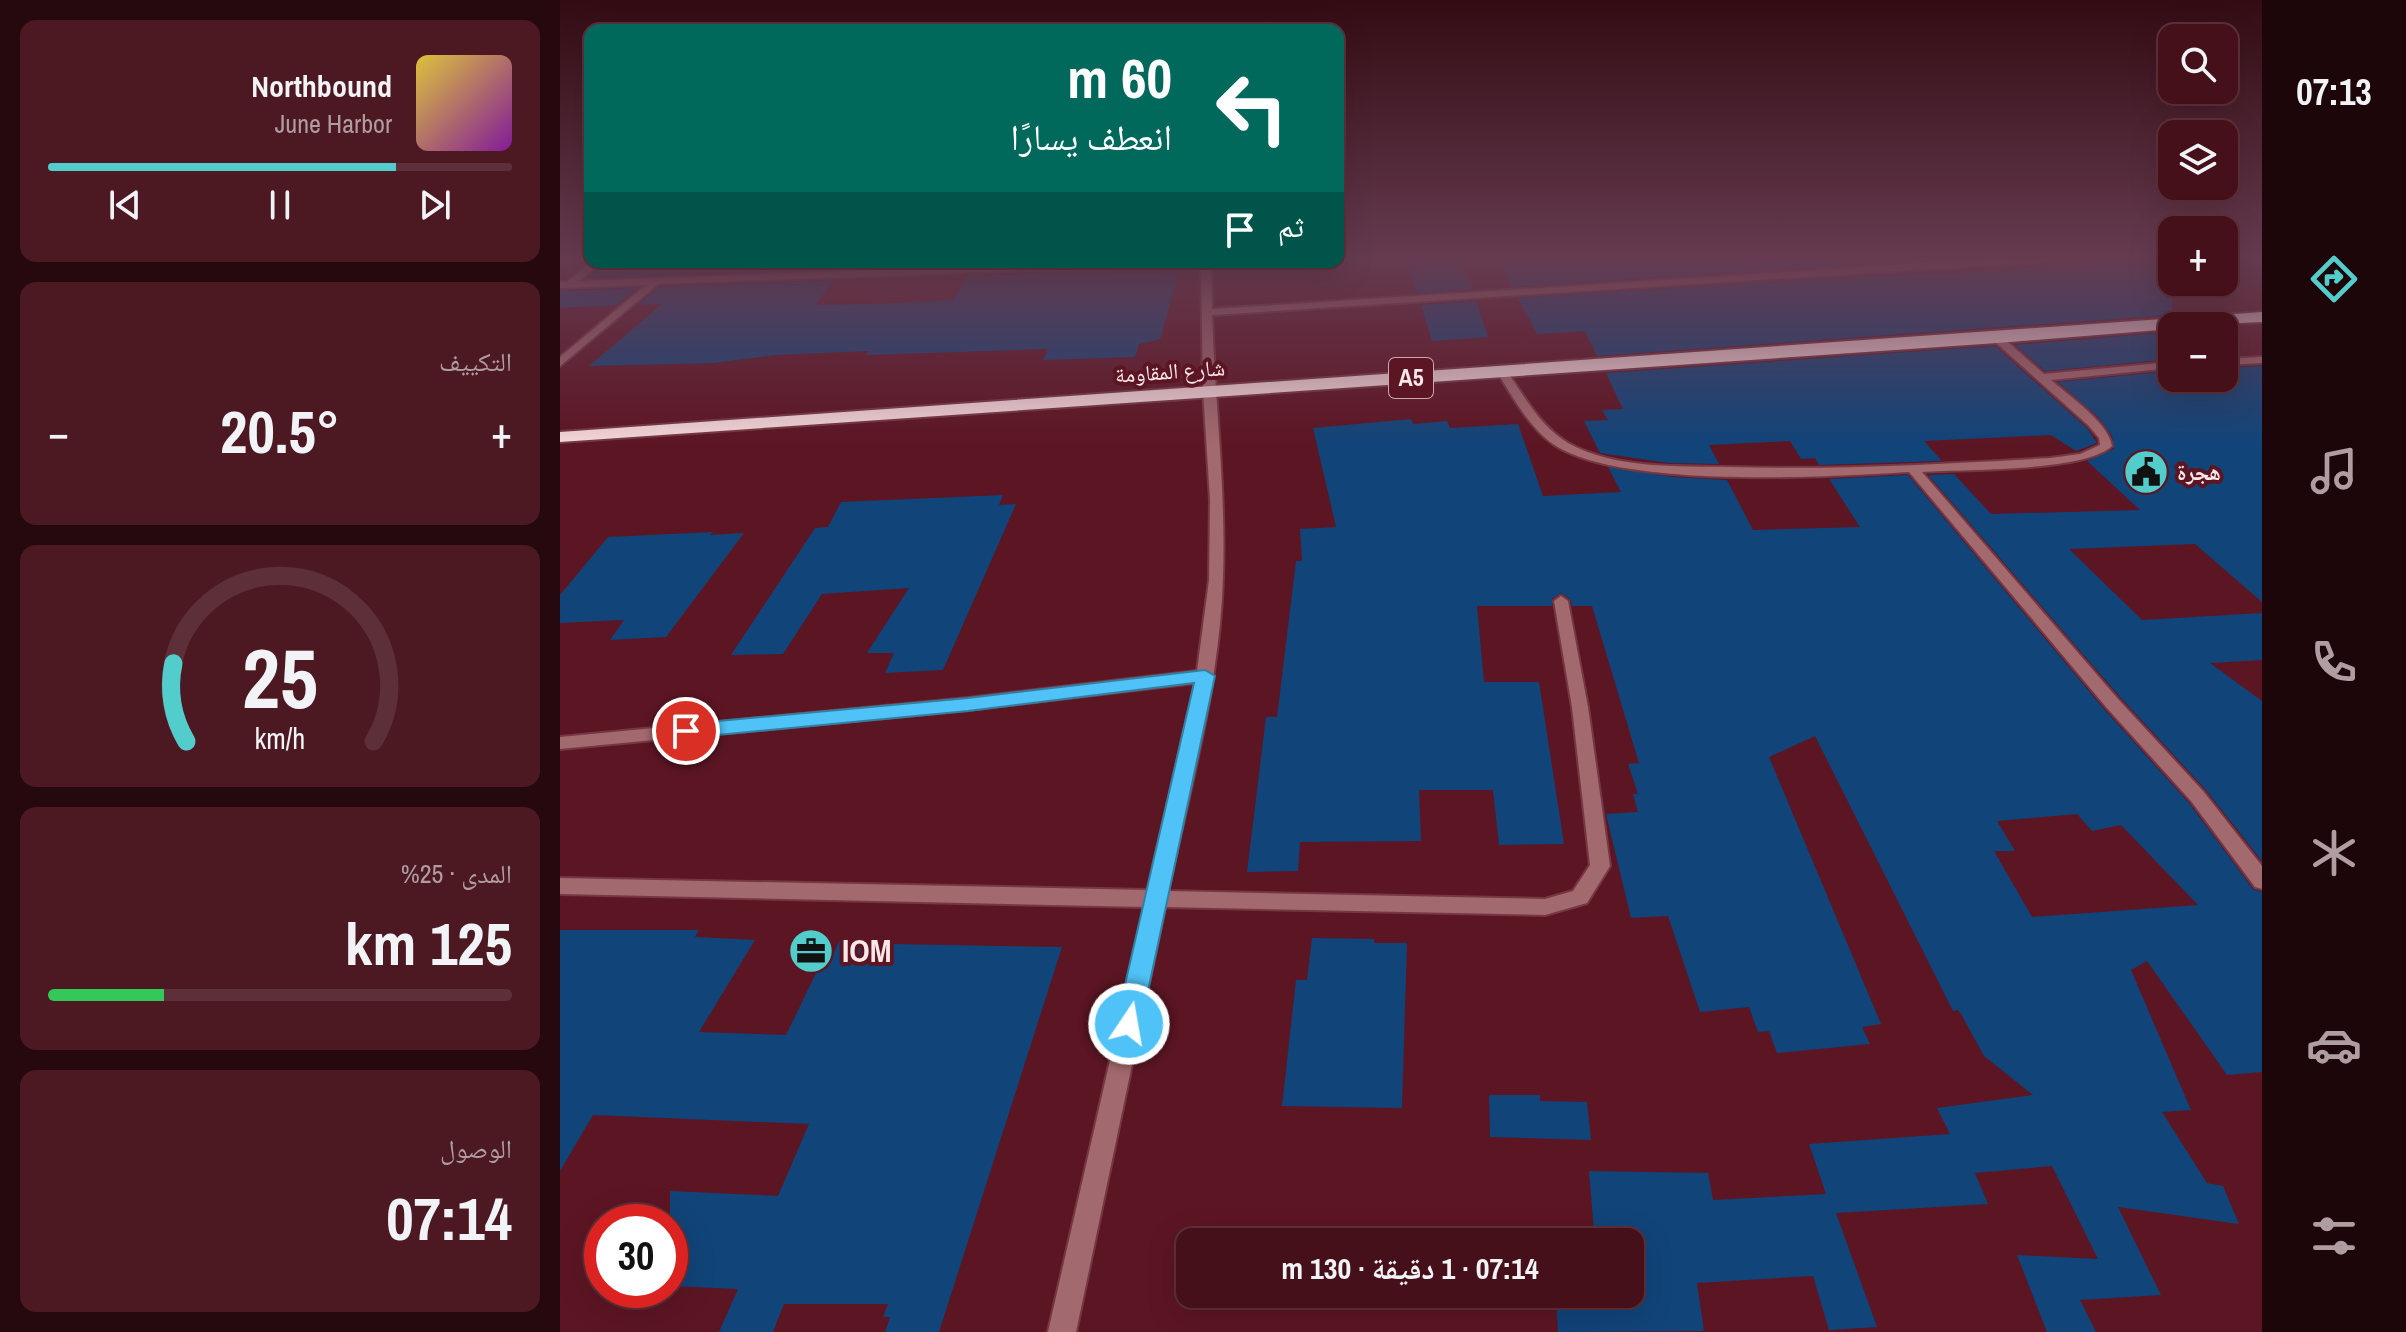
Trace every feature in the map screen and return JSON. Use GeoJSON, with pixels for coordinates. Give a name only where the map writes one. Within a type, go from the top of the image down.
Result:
{"type":"FeatureCollection","features":[{"type":"Feature","properties":{"kind":"highway","name":"شارع المقاومة"},"geometry":{"type":"LineString","coordinates":[[560,437],[2222,320]]}},
{"type":"Feature","properties":{"kind":"street"},"geometry":{"type":"LineString","coordinates":[[560,363],[610,320]]}},
{"type":"Feature","properties":{"kind":"street"},"geometry":{"type":"LineString","coordinates":[[1062,1332],[1205,676],[1216,580],[1217,500],[1207,320]]}},
{"type":"Feature","properties":{"kind":"street"},"geometry":{"type":"LineString","coordinates":[[1502,372],[1550,439],[1581,453],[1613,461],[1676,470],[1914,470],[2070,459],[2099,453],[2106,446],[2105,437],[1997,338]]}},
{"type":"Feature","properties":{"kind":"street"},"geometry":{"type":"LineString","coordinates":[[2238,361],[2262,360]]}},
{"type":"Feature","properties":{"kind":"street"},"geometry":{"type":"LineString","coordinates":[[2043,377],[2158,366]]}},
{"type":"Feature","properties":{"kind":"street"},"geometry":{"type":"LineString","coordinates":[[1914,470],[2112,703],[2197,796],[2262,881]]}},
{"type":"Feature","properties":{"kind":"street"},"geometry":{"type":"LineString","coordinates":[[560,886],[1545,907],[1580,897],[1600,866],[1580,707],[1561,601]]}},
{"type":"Feature","properties":{"kind":"street"},"geometry":{"type":"LineString","coordinates":[[560,743],[968,704],[1205,676]]}},
{"type":"Feature","properties":{"kind":"building"},"geometry":{"type":"Polygon","coordinates":[[[643,320],[1165,320],[1160,339],[1139,344],[1135,357],[1043,360],[1048,349],[866,355],[869,351],[775,355],[714,363],[589,366],[643,320]]]}},
{"type":"Feature","properties":{"kind":"building"},"geometry":{"type":"Polygon","coordinates":[[[1426,320],[1482,320],[1488,337],[1432,341],[1426,320]]]}},
{"type":"Feature","properties":{"kind":"building"},"geometry":{"type":"Polygon","coordinates":[[[1530,320],[2100,320],[1597,356],[1585,331],[1537,334],[1530,320]]]}},
{"type":"Feature","properties":{"kind":"building"},"geometry":{"type":"Polygon","coordinates":[[[2158,333],[2158,360],[2045,371],[2015,345],[2158,333]]]}},
{"type":"Feature","properties":{"kind":"building"},"geometry":{"type":"Polygon","coordinates":[[[1995,346],[2087,428],[2097,443],[2076,451],[2051,435],[1924,441],[1942,461],[1819,465],[1815,458],[1801,459],[1790,441],[1709,445],[1719,464],[1668,463],[1600,453],[1584,421],[1608,420],[1602,410],[1623,409],[1606,373],[1995,346]]]}},
{"type":"Feature","properties":{"kind":"building"},"geometry":{"type":"Polygon","coordinates":[[[2262,366],[2262,602],[2195,544],[2069,549],[2142,620],[2262,613],[2262,660],[2210,663],[2262,701],[2262,861],[2205,789],[2120,697],[1928,475],[1954,474],[1991,514],[2140,510],[2087,461],[2114,449],[2112,436],[2098,417],[2058,382],[2158,372],[2158,392],[2238,392],[2238,367],[2262,366]]]}},
{"type":"Feature","properties":{"kind":"building"},"geometry":{"type":"Polygon","coordinates":[[[1411,419],[1413,424],[1447,421],[1450,428],[1518,424],[1543,496],[1621,492],[1608,467],[1673,477],[1727,480],[1753,530],[1860,527],[1829,479],[1908,475],[2104,709],[2189,803],[2253,889],[2262,892],[2262,1072],[2227,1075],[2147,961],[2131,970],[2191,1110],[2162,1112],[2207,1183],[2223,1186],[2239,1224],[2118,1207],[2161,1295],[2080,1300],[2096,1332],[2047,1332],[2017,1255],[2098,1259],[2052,1166],[1975,1173],[1988,1204],[1836,1213],[1877,1327],[1829,1330],[1813,1276],[1697,1283],[1704,1331],[1558,1332],[1557,1308],[1644,1308],[1644,1228],[1594,1228],[1589,1171],[1708,1173],[1713,1200],[1826,1194],[1809,1144],[1950,1134],[1937,1108],[2033,1095],[1984,1056],[1961,1014],[1958,1010],[1953,1011],[1815,736],[1769,757],[1881,1024],[1862,1027],[1870,1044],[1777,1053],[1769,1031],[1758,1032],[1749,1007],[1700,1012],[1668,916],[1631,918],[1606,814],[1638,812],[1633,794],[1638,794],[1628,764],[1639,763],[1592,606],[1572,606],[1570,599],[1561,593],[1552,599],[1552,606],[1477,606],[1484,682],[1539,682],[1564,844],[1499,845],[1493,790],[1419,790],[1421,841],[1300,842],[1298,871],[1247,872],[1266,717],[1277,717],[1296,561],[1302,561],[1300,529],[1336,527],[1313,428],[1411,419]],[[2077,814],[1997,821],[2015,851],[1994,851],[2032,917],[2198,905],[2121,825],[2092,831],[2077,814]]]}},
{"type":"Feature","properties":{"kind":"building"},"geometry":{"type":"Polygon","coordinates":[[[1003,495],[999,505],[1016,504],[943,670],[885,673],[894,653],[867,653],[909,588],[822,594],[783,654],[731,655],[815,528],[828,527],[841,502],[1003,495]]]}},
{"type":"Feature","properties":{"kind":"building"},"geometry":{"type":"Polygon","coordinates":[[[713,532],[710,535],[744,533],[666,637],[610,640],[624,620],[560,623],[560,595],[608,537],[713,532]]]}},
{"type":"Feature","properties":{"kind":"building"},"geometry":{"type":"Polygon","coordinates":[[[560,930],[699,930],[695,937],[755,940],[699,1032],[786,1035],[818,969],[827,969],[840,939],[893,939],[891,944],[1062,947],[939,1332],[885,1332],[890,1317],[883,1317],[888,1304],[784,1304],[773,1332],[719,1332],[738,1289],[688,1287],[688,1204],[670,1204],[670,1191],[778,1196],[809,1124],[593,1115],[560,1171],[560,930]]]}},
{"type":"Feature","properties":{"kind":"building"},"geometry":{"type":"Polygon","coordinates":[[[1312,938],[1407,943],[1402,1108],[1282,1106],[1296,980],[1307,980],[1312,938]]]}},
{"type":"Feature","properties":{"kind":"building"},"geometry":{"type":"Polygon","coordinates":[[[1489,1095],[1540,1095],[1540,1101],[1587,1102],[1591,1140],[1490,1137],[1489,1095]]]}},
{"type":"Feature","properties":{"kind":"place","name":"هجرة"},"geometry":{"type":"Point","coordinates":[2146,472]}},
{"type":"Feature","properties":{"kind":"place","name":"IOM"},"geometry":{"type":"Point","coordinates":[811,951]}},
{"type":"Feature","properties":{"kind":"route"},"geometry":{"type":"LineString","coordinates":[[686,731],[968,704],[1205,676],[1129,1024]]}}]}
